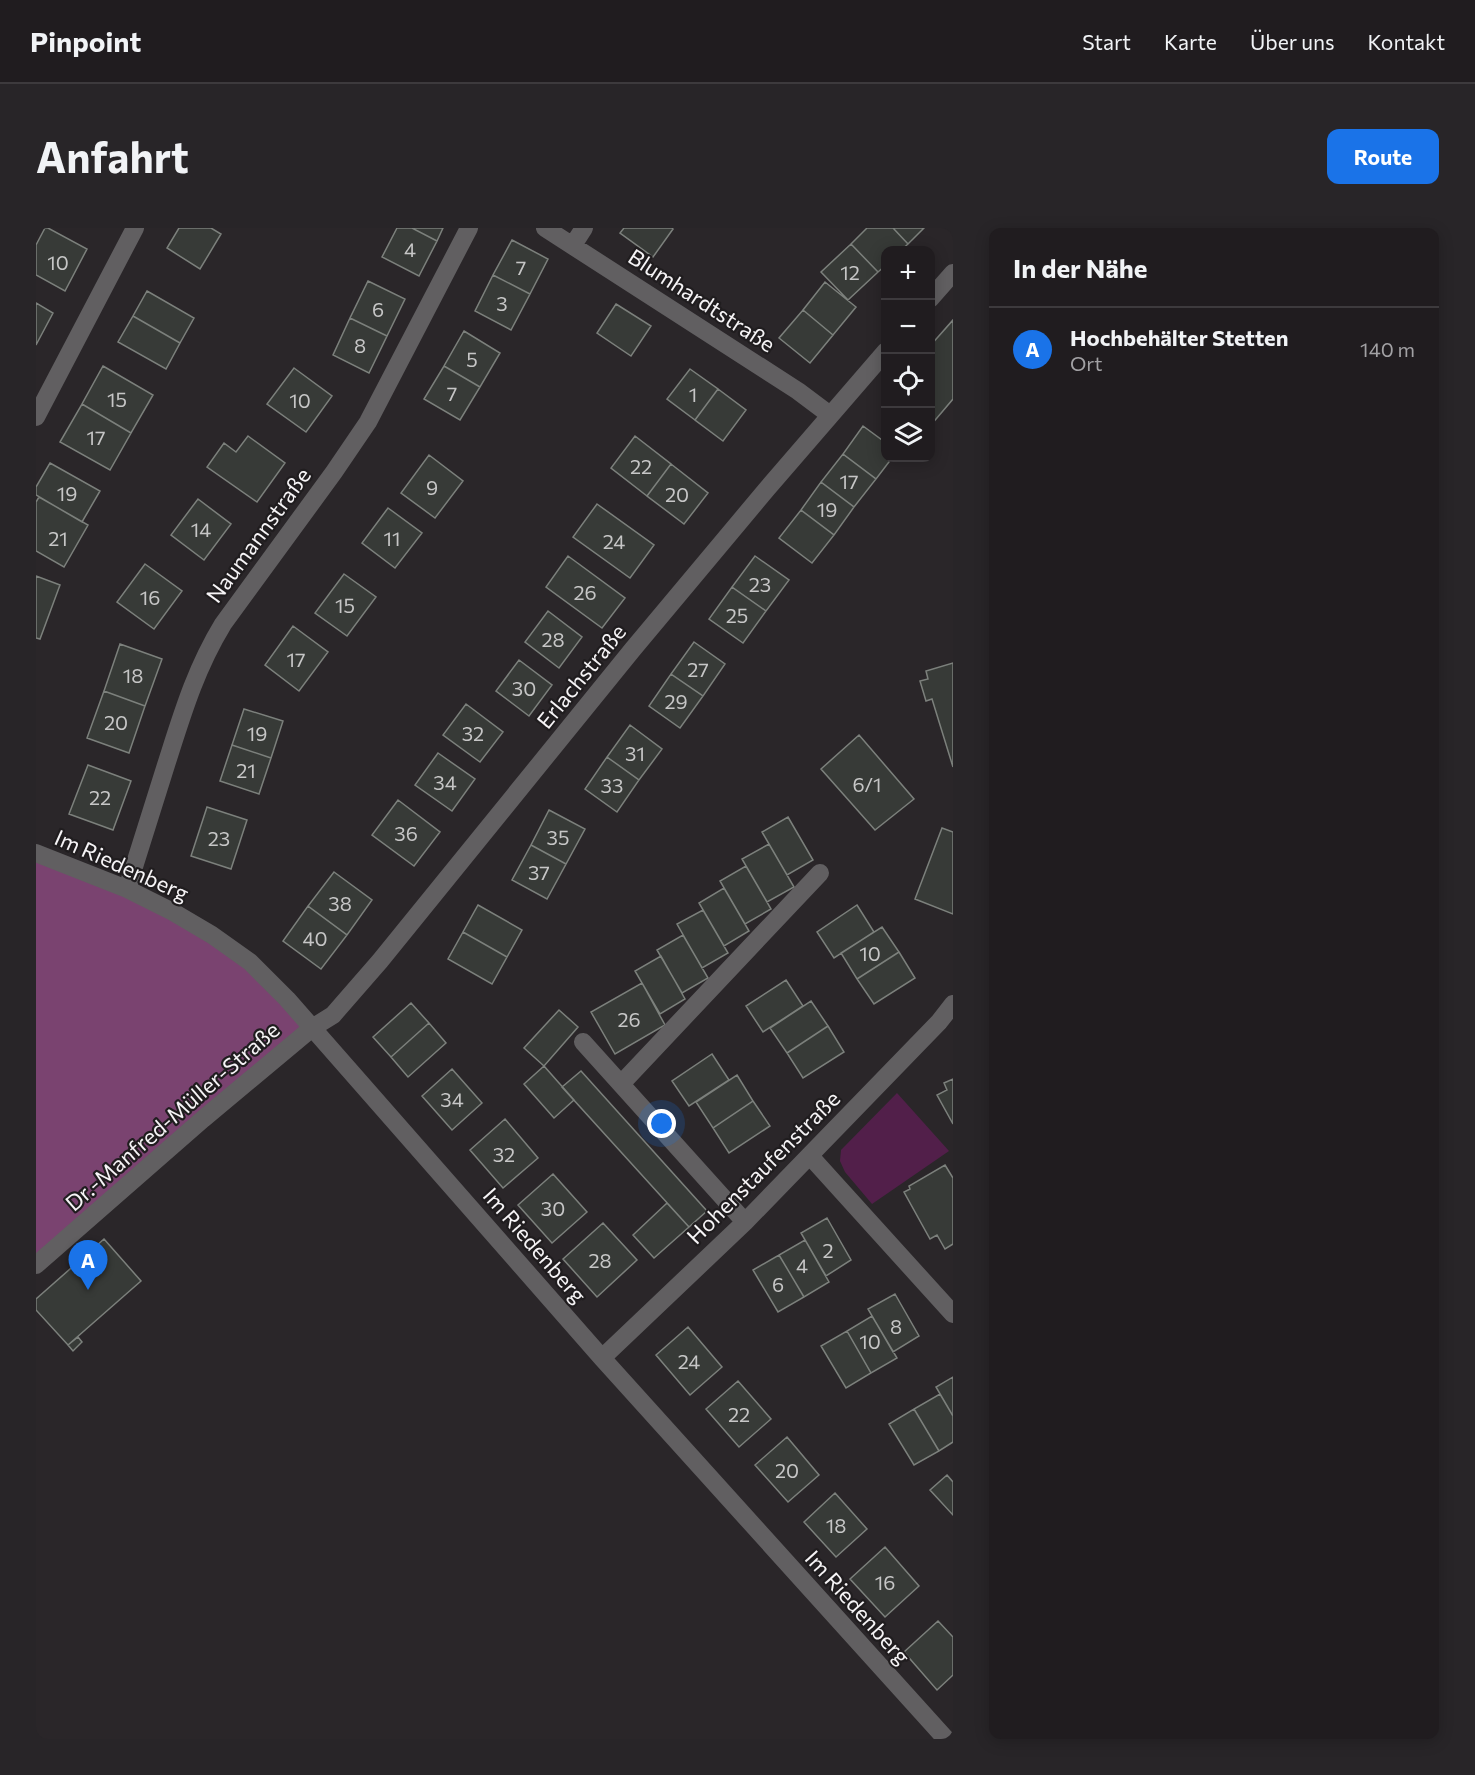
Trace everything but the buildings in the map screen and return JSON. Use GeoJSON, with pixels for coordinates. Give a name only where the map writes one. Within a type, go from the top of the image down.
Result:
{"type":"FeatureCollection","features":[{"type":"Feature","properties":{"kind":"street"},"geometry":{"type":"LineString","coordinates":[[36,417],[135,228]]}},
{"type":"Feature","properties":{"kind":"street","name":"Naumannstraße"},"geometry":{"type":"LineString","coordinates":[[127,889],[184,710],[196,675],[210,646],[223,624],[368,422],[469,228]]}},
{"type":"Feature","properties":{"kind":"street","name":"Blumhardtstraße"},"geometry":{"type":"LineString","coordinates":[[545,228],[788,384],[830,415]]}},
{"type":"Feature","properties":{"kind":"street"},"geometry":{"type":"LineString","coordinates":[[573,245],[584,228]]}},
{"type":"Feature","properties":{"kind":"street"},"geometry":{"type":"LineString","coordinates":[[935,293],[953,273]]}},
{"type":"Feature","properties":{"kind":"street","name":"Erlachstraße"},"geometry":{"type":"LineString","coordinates":[[312,1028],[333,1015],[380,961],[633,649],[882,354]]}},
{"type":"Feature","properties":{"kind":"street","name":"Im Riedenberg"},"geometry":{"type":"LineString","coordinates":[[36,853],[127,889],[173,912],[212,935],[250,962],[287,999],[602,1358],[946,1739]]}},
{"type":"Feature","properties":{"kind":"street"},"geometry":{"type":"LineString","coordinates":[[621,1084],[820,873]]}},
{"type":"Feature","properties":{"kind":"street","name":"Hohenstaufenstraße"},"geometry":{"type":"LineString","coordinates":[[602,1358],[745,1222],[939,1022],[953,1004]]}},
{"type":"Feature","properties":{"kind":"street","name":"Dr.-Manfred-Müller-Straße"},"geometry":{"type":"LineString","coordinates":[[36,1265],[203,1119],[312,1028]]}},
{"type":"Feature","properties":{"kind":"street"},"geometry":{"type":"LineString","coordinates":[[583,1042],[745,1222]]}},
{"type":"Feature","properties":{"kind":"street"},"geometry":{"type":"LineString","coordinates":[[810,1156],[953,1314]]}},
{"type":"Feature","properties":{"kind":"shaded area"},"geometry":{"type":"Polygon","coordinates":[[[36,853],[212,935],[312,1028],[36,1265],[36,853]]]}},
{"type":"Feature","properties":{"kind":"shaded area"},"geometry":{"type":"Polygon","coordinates":[[[897,1093],[949,1151],[872,1204],[845,1172],[840,1161],[841,1150],[897,1093]]]}},
{"type":"Feature","properties":{"kind":"place","name":"Hochbehälter Stetten"},"geometry":{"type":"Point","coordinates":[88,1290]}}]}
